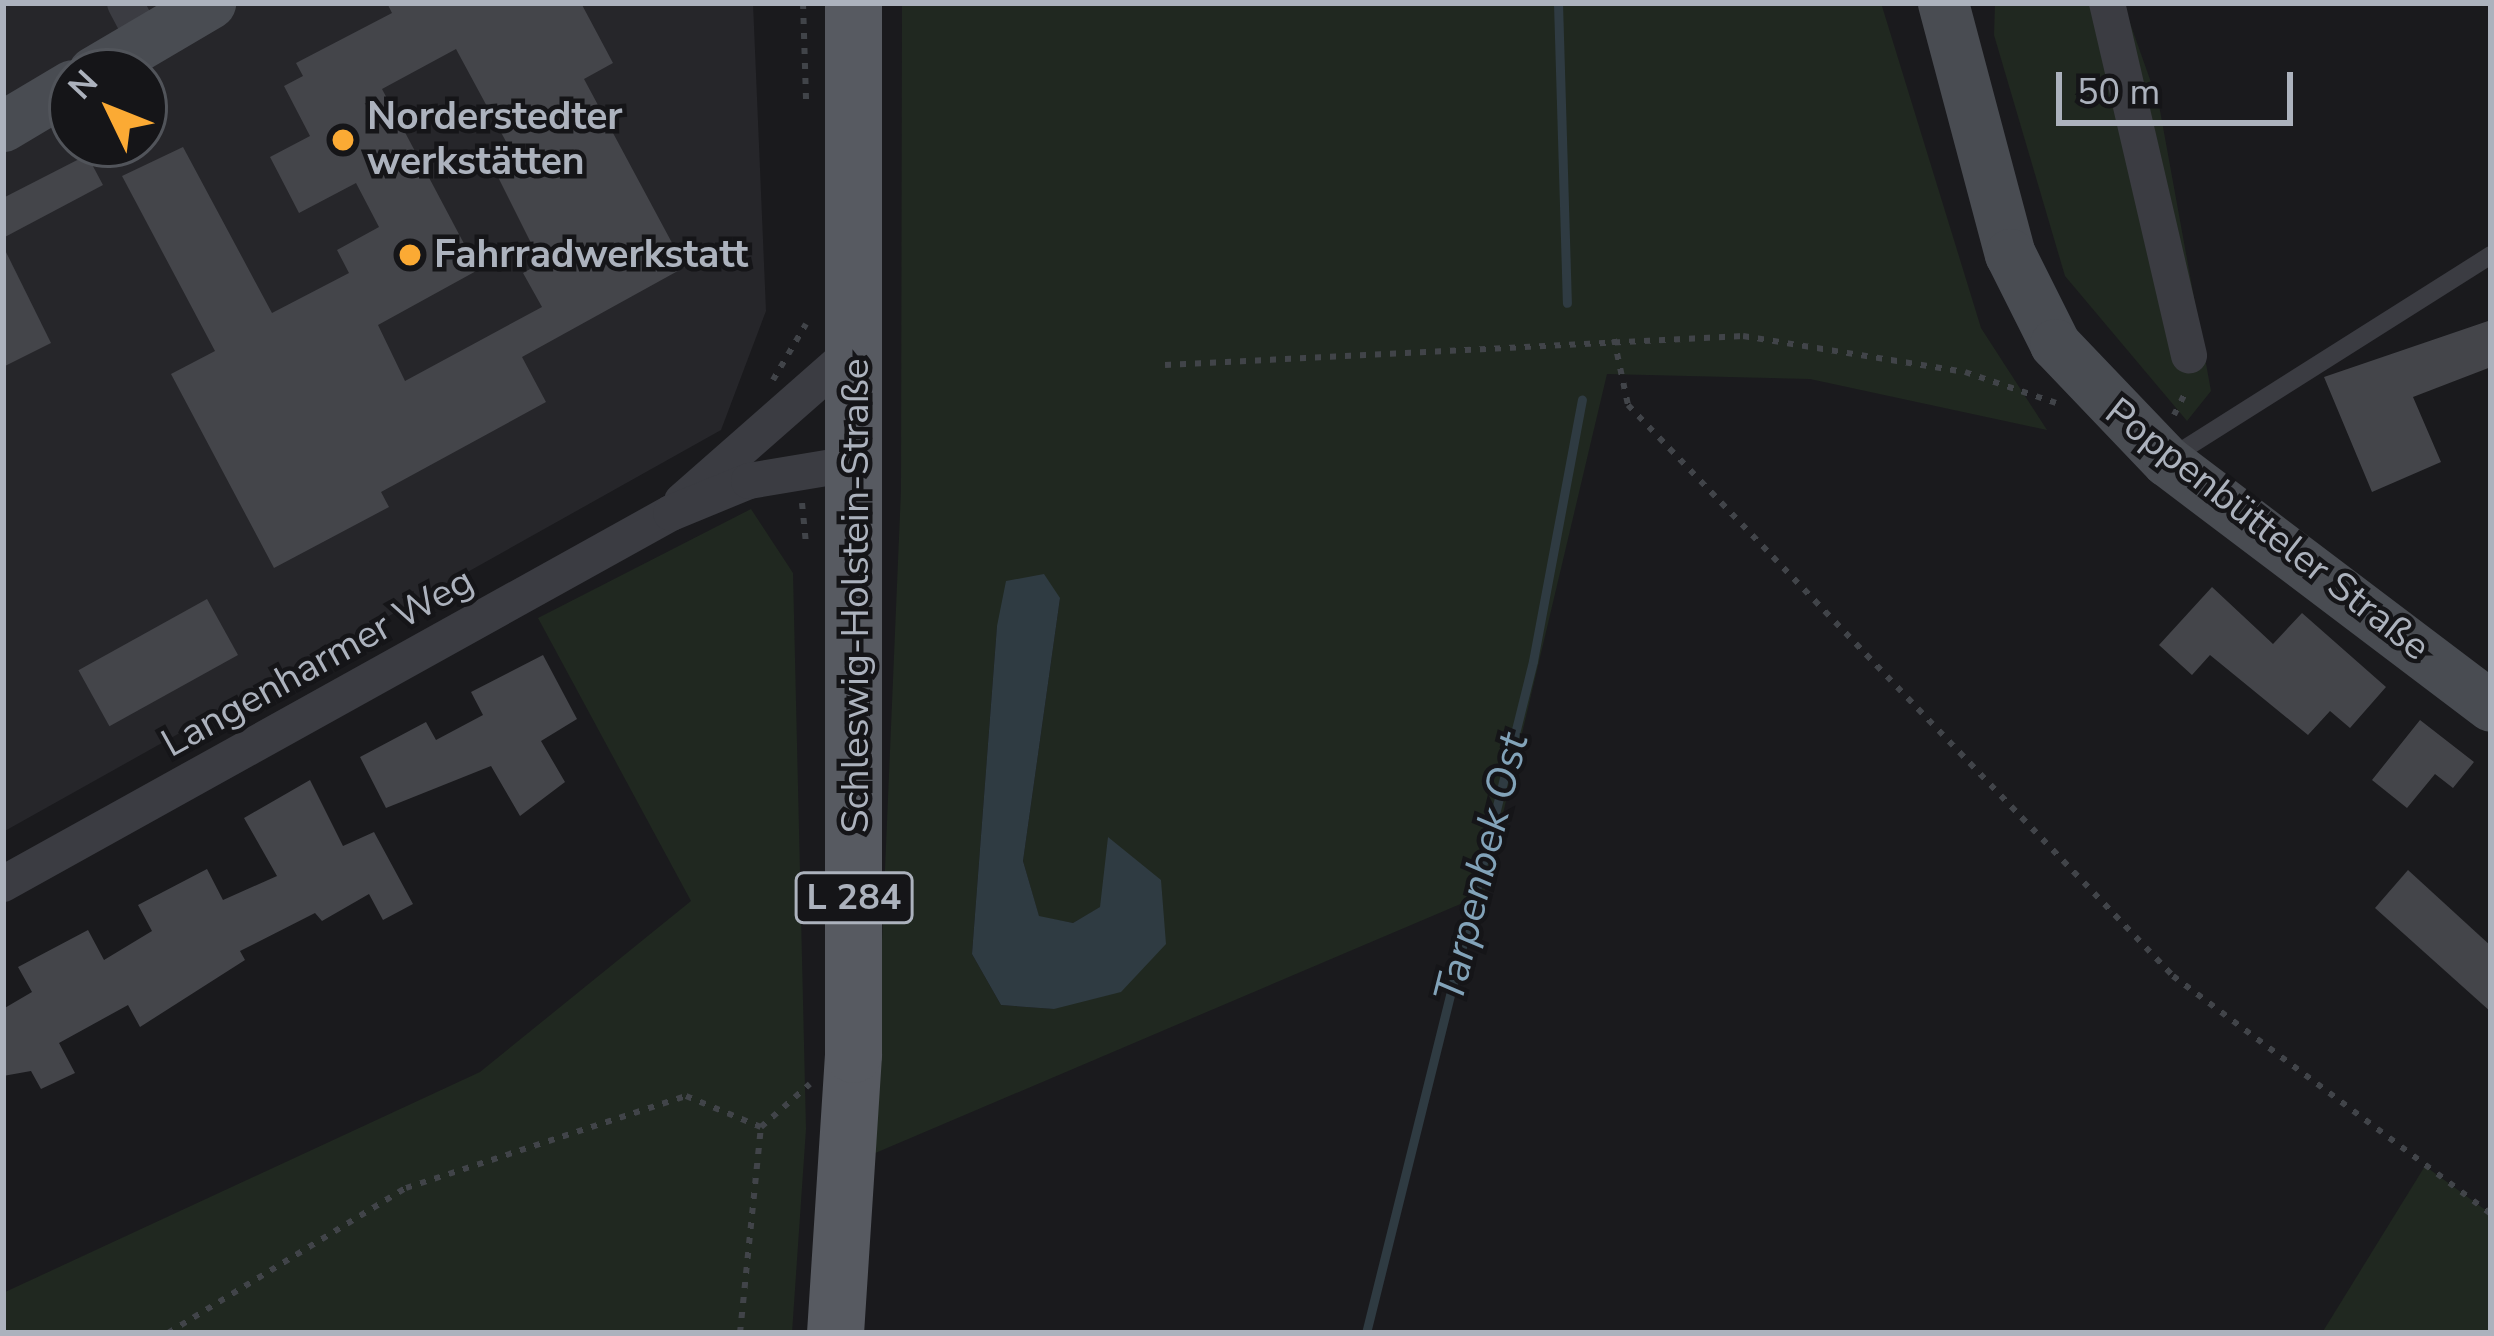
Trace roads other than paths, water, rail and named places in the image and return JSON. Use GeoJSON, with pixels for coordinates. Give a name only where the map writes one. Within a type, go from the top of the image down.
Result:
{"type":"FeatureCollection","features":[{"type":"Feature","properties":{"kind":"main road"},"geometry":{"type":"LineString","coordinates":[[113,48],[135,22],[210,3]]}},
{"type":"Feature","properties":{"kind":"main road","name":"Schleswig-Holstein-Straße"},"geometry":{"type":"LineString","coordinates":[[835,1333],[854,1054],[858,345],[853,3]]}},
{"type":"Feature","properties":{"kind":"main road","name":"Poppenbütteler Straße"},"geometry":{"type":"LineString","coordinates":[[1943,3],[2023,289],[2094,393],[2167,461],[2491,706]]}},
{"type":"Feature","properties":{"kind":"main road"},"geometry":{"type":"LineString","coordinates":[[3,126],[48,99]]}},
{"type":"Feature","properties":{"kind":"street"},"geometry":{"type":"LineString","coordinates":[[2107,3],[2189,356]]}},
{"type":"Feature","properties":{"kind":"street","name":"Langenharmer Weg"},"geometry":{"type":"LineString","coordinates":[[671,513],[858,345]]}},
{"type":"Feature","properties":{"kind":"street","name":"Langenharmer Weg"},"geometry":{"type":"LineString","coordinates":[[3,884],[671,513],[749,481],[857,463]]}},
{"type":"Feature","properties":{"kind":"lane"},"geometry":{"type":"LineString","coordinates":[[2167,461],[2491,255]]}},
{"type":"Feature","properties":{"kind":"waterway","name":"Tarpenbek Ost"},"geometry":{"type":"LineString","coordinates":[[1558,3],[1567,303]]}},
{"type":"Feature","properties":{"kind":"waterway","name":"Tarpenbek Ost"},"geometry":{"type":"LineString","coordinates":[[1366,1333],[1533,661],[1582,400]]}},
{"type":"Feature","properties":{"kind":"place","name":"Norderstedter werkstätten"},"geometry":{"type":"Point","coordinates":[343,140]}},
{"type":"Feature","properties":{"kind":"place","name":"Fahrradwerkstatt"},"geometry":{"type":"Point","coordinates":[410,255]}}]}
